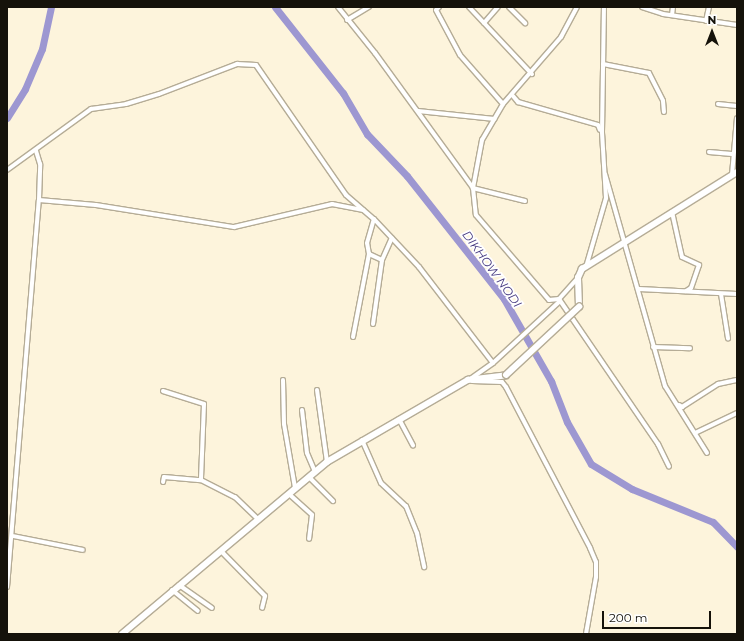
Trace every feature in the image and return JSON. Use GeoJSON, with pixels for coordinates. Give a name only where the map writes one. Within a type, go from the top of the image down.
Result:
{"type":"FeatureCollection","features":[{"type":"Feature","properties":{"kind":"main road"},"geometry":{"type":"LineString","coordinates":[[122,634],[179,584],[259,520],[327,462],[362,440],[468,380],[506,375],[579,308],[578,278],[586,267],[626,240],[734,174]]}},
{"type":"Feature","properties":{"kind":"street"},"geometry":{"type":"LineString","coordinates":[[338,7],[418,111],[473,188],[524,201]]}},
{"type":"Feature","properties":{"kind":"street"},"geometry":{"type":"LineString","coordinates":[[347,20],[369,7]]}},
{"type":"Feature","properties":{"kind":"street"},"geometry":{"type":"LineString","coordinates":[[439,7],[436,10],[460,55],[503,104]]}},
{"type":"Feature","properties":{"kind":"street"},"geometry":{"type":"LineString","coordinates":[[469,7],[532,74]]}},
{"type":"Feature","properties":{"kind":"street"},"geometry":{"type":"LineString","coordinates":[[484,23],[498,7]]}},
{"type":"Feature","properties":{"kind":"street"},"geometry":{"type":"LineString","coordinates":[[509,7],[525,23]]}},
{"type":"Feature","properties":{"kind":"street"},"geometry":{"type":"LineString","coordinates":[[577,7],[561,37],[513,96],[503,104],[482,140],[473,188],[476,215],[549,300],[558,302],[658,444],[669,467]]}},
{"type":"Feature","properties":{"kind":"street"},"geometry":{"type":"LineString","coordinates":[[586,267],[606,198],[602,132],[604,7]]}},
{"type":"Feature","properties":{"kind":"street"},"geometry":{"type":"LineString","coordinates":[[642,7],[672,15],[737,25]]}},
{"type":"Feature","properties":{"kind":"street"},"geometry":{"type":"LineString","coordinates":[[672,15],[673,7]]}},
{"type":"Feature","properties":{"kind":"street"},"geometry":{"type":"LineString","coordinates":[[706,21],[709,7]]}},
{"type":"Feature","properties":{"kind":"street"},"geometry":{"type":"LineString","coordinates":[[7,170],[36,151],[92,109],[139,100],[237,64],[249,63],[260,70],[346,195],[374,219],[419,267],[493,363]]}},
{"type":"Feature","properties":{"kind":"street"},"geometry":{"type":"LineString","coordinates":[[603,64],[649,73],[663,101],[664,112]]}},
{"type":"Feature","properties":{"kind":"street"},"geometry":{"type":"LineString","coordinates":[[513,96],[518,102],[598,125],[602,132]]}},
{"type":"Feature","properties":{"kind":"street"},"geometry":{"type":"LineString","coordinates":[[718,104],[737,106]]}},
{"type":"Feature","properties":{"kind":"street"},"geometry":{"type":"LineString","coordinates":[[418,111],[495,118]]}},
{"type":"Feature","properties":{"kind":"street"},"geometry":{"type":"LineString","coordinates":[[734,174],[732,154],[737,118]]}},
{"type":"Feature","properties":{"kind":"street"},"geometry":{"type":"LineString","coordinates":[[7,587],[13,536],[39,200],[40,164],[36,151]]}},
{"type":"Feature","properties":{"kind":"street"},"geometry":{"type":"LineString","coordinates":[[709,152],[732,154]]}},
{"type":"Feature","properties":{"kind":"street"},"geometry":{"type":"LineString","coordinates":[[605,174],[626,240],[653,347],[665,386],[707,453]]}},
{"type":"Feature","properties":{"kind":"street"},"geometry":{"type":"LineString","coordinates":[[39,200],[96,205],[234,227],[332,204],[364,210]]}},
{"type":"Feature","properties":{"kind":"street"},"geometry":{"type":"LineString","coordinates":[[672,212],[682,257],[698,265],[691,288],[686,291]]}},
{"type":"Feature","properties":{"kind":"street"},"geometry":{"type":"LineString","coordinates":[[353,337],[369,254],[367,243],[374,219]]}},
{"type":"Feature","properties":{"kind":"street"},"geometry":{"type":"LineString","coordinates":[[373,324],[382,260],[392,238]]}},
{"type":"Feature","properties":{"kind":"street"},"geometry":{"type":"LineString","coordinates":[[369,254],[382,260]]}},
{"type":"Feature","properties":{"kind":"street"},"geometry":{"type":"LineString","coordinates":[[468,380],[493,363],[558,302],[578,278]]}},
{"type":"Feature","properties":{"kind":"street"},"geometry":{"type":"LineString","coordinates":[[639,289],[737,294]]}},
{"type":"Feature","properties":{"kind":"street"},"geometry":{"type":"LineString","coordinates":[[721,294],[728,338]]}},
{"type":"Feature","properties":{"kind":"street"},"geometry":{"type":"LineString","coordinates":[[653,347],[690,348]]}},
{"type":"Feature","properties":{"kind":"street"},"geometry":{"type":"LineString","coordinates":[[284,380],[284,424],[295,488]]}},
{"type":"Feature","properties":{"kind":"street"},"geometry":{"type":"LineString","coordinates":[[468,380],[502,382],[506,387],[590,548],[596,562],[596,577],[586,634]]}},
{"type":"Feature","properties":{"kind":"street"},"geometry":{"type":"LineString","coordinates":[[678,405],[682,407],[718,384],[737,380]]}},
{"type":"Feature","properties":{"kind":"street"},"geometry":{"type":"LineString","coordinates":[[317,390],[327,462]]}},
{"type":"Feature","properties":{"kind":"street"},"geometry":{"type":"LineString","coordinates":[[163,391],[204,404],[201,480]]}},
{"type":"Feature","properties":{"kind":"street"},"geometry":{"type":"LineString","coordinates":[[302,410],[307,454],[315,472]]}},
{"type":"Feature","properties":{"kind":"street"},"geometry":{"type":"LineString","coordinates":[[695,433],[737,413]]}},
{"type":"Feature","properties":{"kind":"street"},"geometry":{"type":"LineString","coordinates":[[399,419],[413,445]]}},
{"type":"Feature","properties":{"kind":"street"},"geometry":{"type":"LineString","coordinates":[[362,440],[381,483],[406,506],[416,533],[424,567]]}},
{"type":"Feature","properties":{"kind":"street"},"geometry":{"type":"LineString","coordinates":[[163,482],[164,477],[201,480],[235,497],[259,520]]}},
{"type":"Feature","properties":{"kind":"street"},"geometry":{"type":"LineString","coordinates":[[309,477],[333,501]]}},
{"type":"Feature","properties":{"kind":"street"},"geometry":{"type":"LineString","coordinates":[[289,494],[312,515],[309,539]]}},
{"type":"Feature","properties":{"kind":"street"},"geometry":{"type":"LineString","coordinates":[[13,536],[83,550]]}},
{"type":"Feature","properties":{"kind":"street"},"geometry":{"type":"LineString","coordinates":[[221,551],[264,596],[262,608]]}},
{"type":"Feature","properties":{"kind":"street"},"geometry":{"type":"LineString","coordinates":[[179,584],[212,608]]}},
{"type":"Feature","properties":{"kind":"street"},"geometry":{"type":"LineString","coordinates":[[172,590],[198,611]]}},
{"type":"Feature","properties":{"kind":"waterway","name":"DIKHOW NODI"},"geometry":{"type":"LineString","coordinates":[[7,118],[25,89],[42,49],[51,7]]}},
{"type":"Feature","properties":{"kind":"waterway","name":"DIKHOW NODI"},"geometry":{"type":"LineString","coordinates":[[275,7],[343,93],[367,134],[407,176],[504,299],[551,381],[567,422],[591,464],[632,489],[713,522],[737,547]]}}]}
